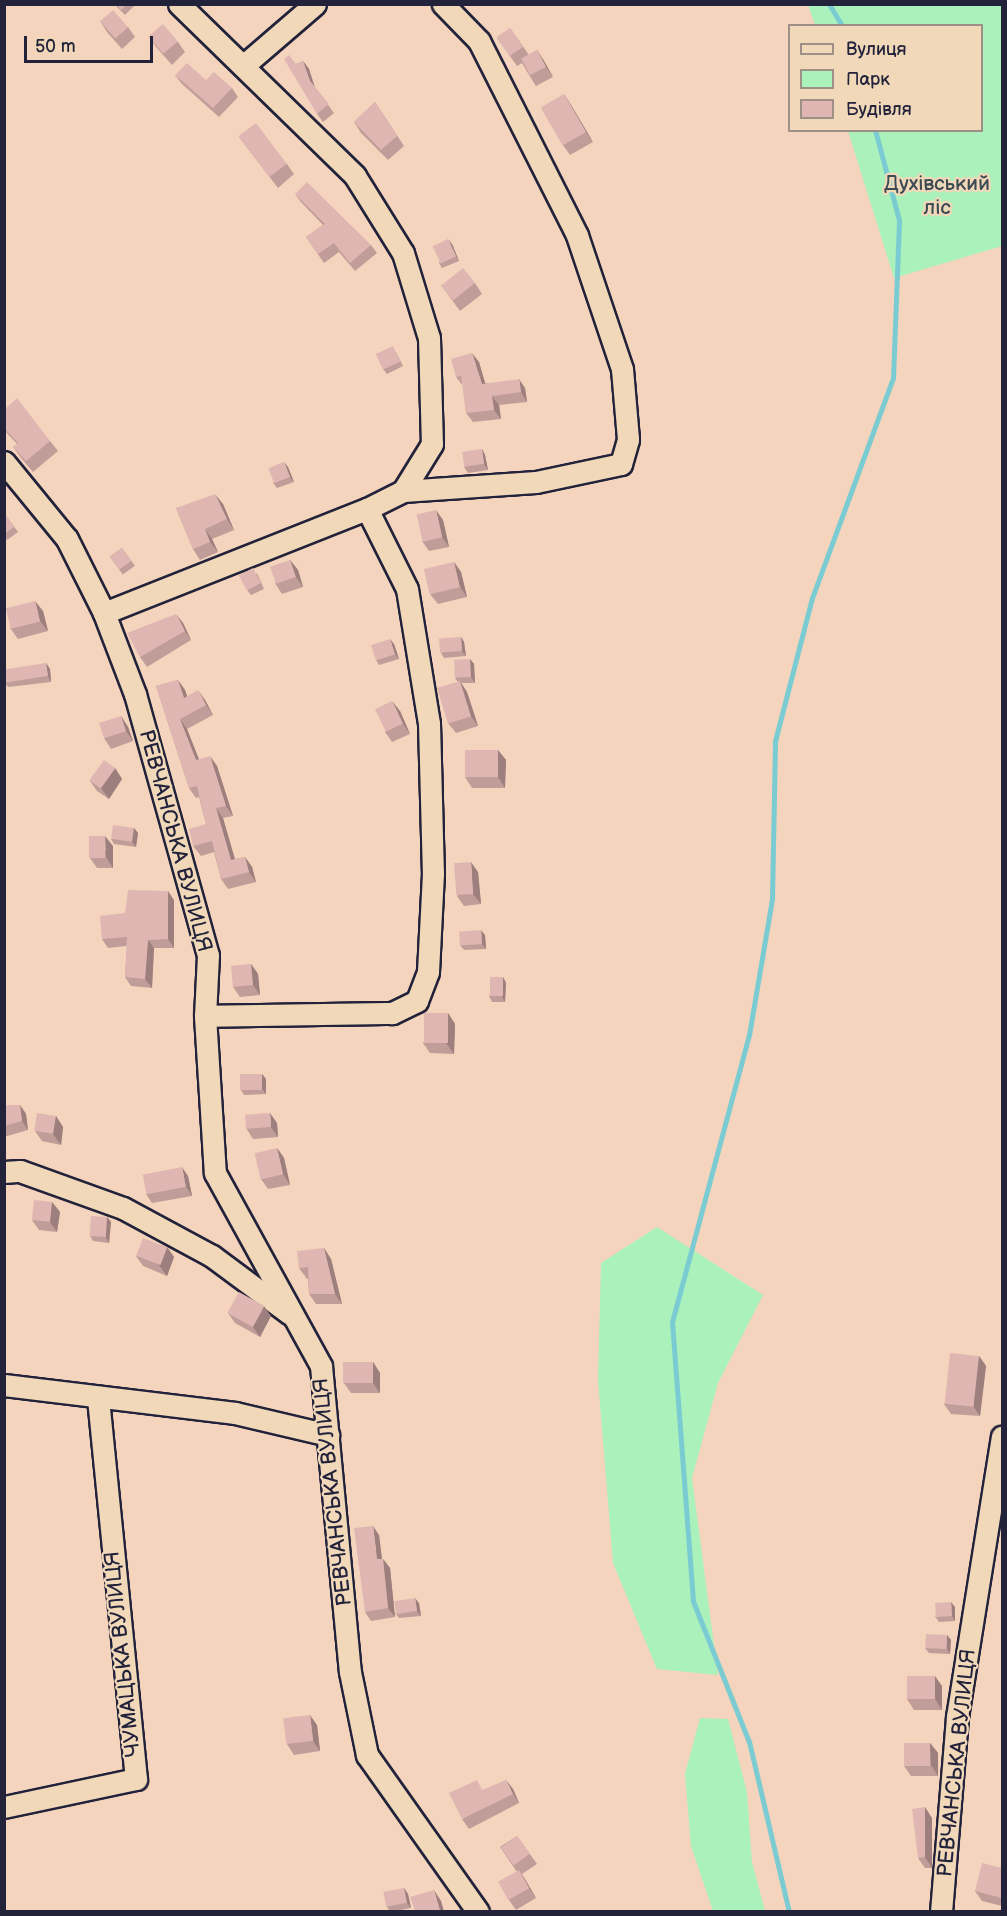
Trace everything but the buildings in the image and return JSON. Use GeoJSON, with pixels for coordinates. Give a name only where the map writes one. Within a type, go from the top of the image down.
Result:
{"type":"FeatureCollection","features":[{"type":"Feature","properties":{"kind":"street"},"geometry":{"type":"LineString","coordinates":[[179,4],[355,176],[403,253],[429,338],[432,394],[432,444],[404,490]]}},
{"type":"Feature","properties":{"kind":"street"},"geometry":{"type":"LineString","coordinates":[[243,66],[315,4]]}},
{"type":"Feature","properties":{"kind":"street"},"geometry":{"type":"LineString","coordinates":[[104,613],[367,509],[404,490],[536,482],[621,464],[628,439],[622,369],[577,235],[478,41],[443,4]]}},
{"type":"Feature","properties":{"kind":"street","name":"РЕВЧАНСЬКА ВУЛИЦЯ"},"geometry":{"type":"LineString","coordinates":[[4,462],[67,539],[104,613],[135,694],[208,955],[205,1016],[215,1173],[321,1366],[350,1672],[367,1755],[478,1911]]}},
{"type":"Feature","properties":{"kind":"street"},"geometry":{"type":"LineString","coordinates":[[205,1016],[392,1013],[417,1001],[428,972],[429,723],[420,654],[407,589],[367,509]]}},
{"type":"Feature","properties":{"kind":"street"},"geometry":{"type":"LineString","coordinates":[[4,1172],[20,1171],[123,1208],[212,1256],[295,1318]]}},
{"type":"Feature","properties":{"kind":"street"},"geometry":{"type":"LineString","coordinates":[[4,1385],[235,1413],[328,1435]]}},
{"type":"Feature","properties":{"kind":"street","name":"ЧУМАЦЬКА ВУЛИЦЯ"},"geometry":{"type":"LineString","coordinates":[[4,1807],[136,1779],[98,1396]]}},
{"type":"Feature","properties":{"kind":"street","name":"РЕВЧАНСЬКА ВУЛИЦЯ"},"geometry":{"type":"LineString","coordinates":[[941,1911],[957,1717],[1002,1437]]}},
{"type":"Feature","properties":{"kind":"green space","name":"Духівський ліс"},"geometry":{"type":"Polygon","coordinates":[[[808,5],[1002,5],[1002,246],[894,278],[848,132],[983,132],[983,24],[815,24],[808,5]]]}},
{"type":"Feature","properties":{"kind":"green space"},"geometry":{"type":"Polygon","coordinates":[[[657,1227],[763,1295],[718,1383],[692,1478],[718,1675],[657,1669],[613,1563],[598,1380],[601,1263],[657,1227]]]}},
{"type":"Feature","properties":{"kind":"green space"},"geometry":{"type":"Polygon","coordinates":[[[700,1718],[728,1719],[747,1792],[752,1862],[765,1911],[713,1911],[691,1846],[685,1774],[700,1718]]]}},
{"type":"Feature","properties":{"kind":"waterway"},"geometry":{"type":"LineString","coordinates":[[829,4],[841,24]]}},
{"type":"Feature","properties":{"kind":"waterway"},"geometry":{"type":"LineString","coordinates":[[789,1912],[749,1742],[693,1601],[672,1322],[749,1035],[772,899],[775,741],[812,598],[893,378],[899,220],[876,132]]}}]}
